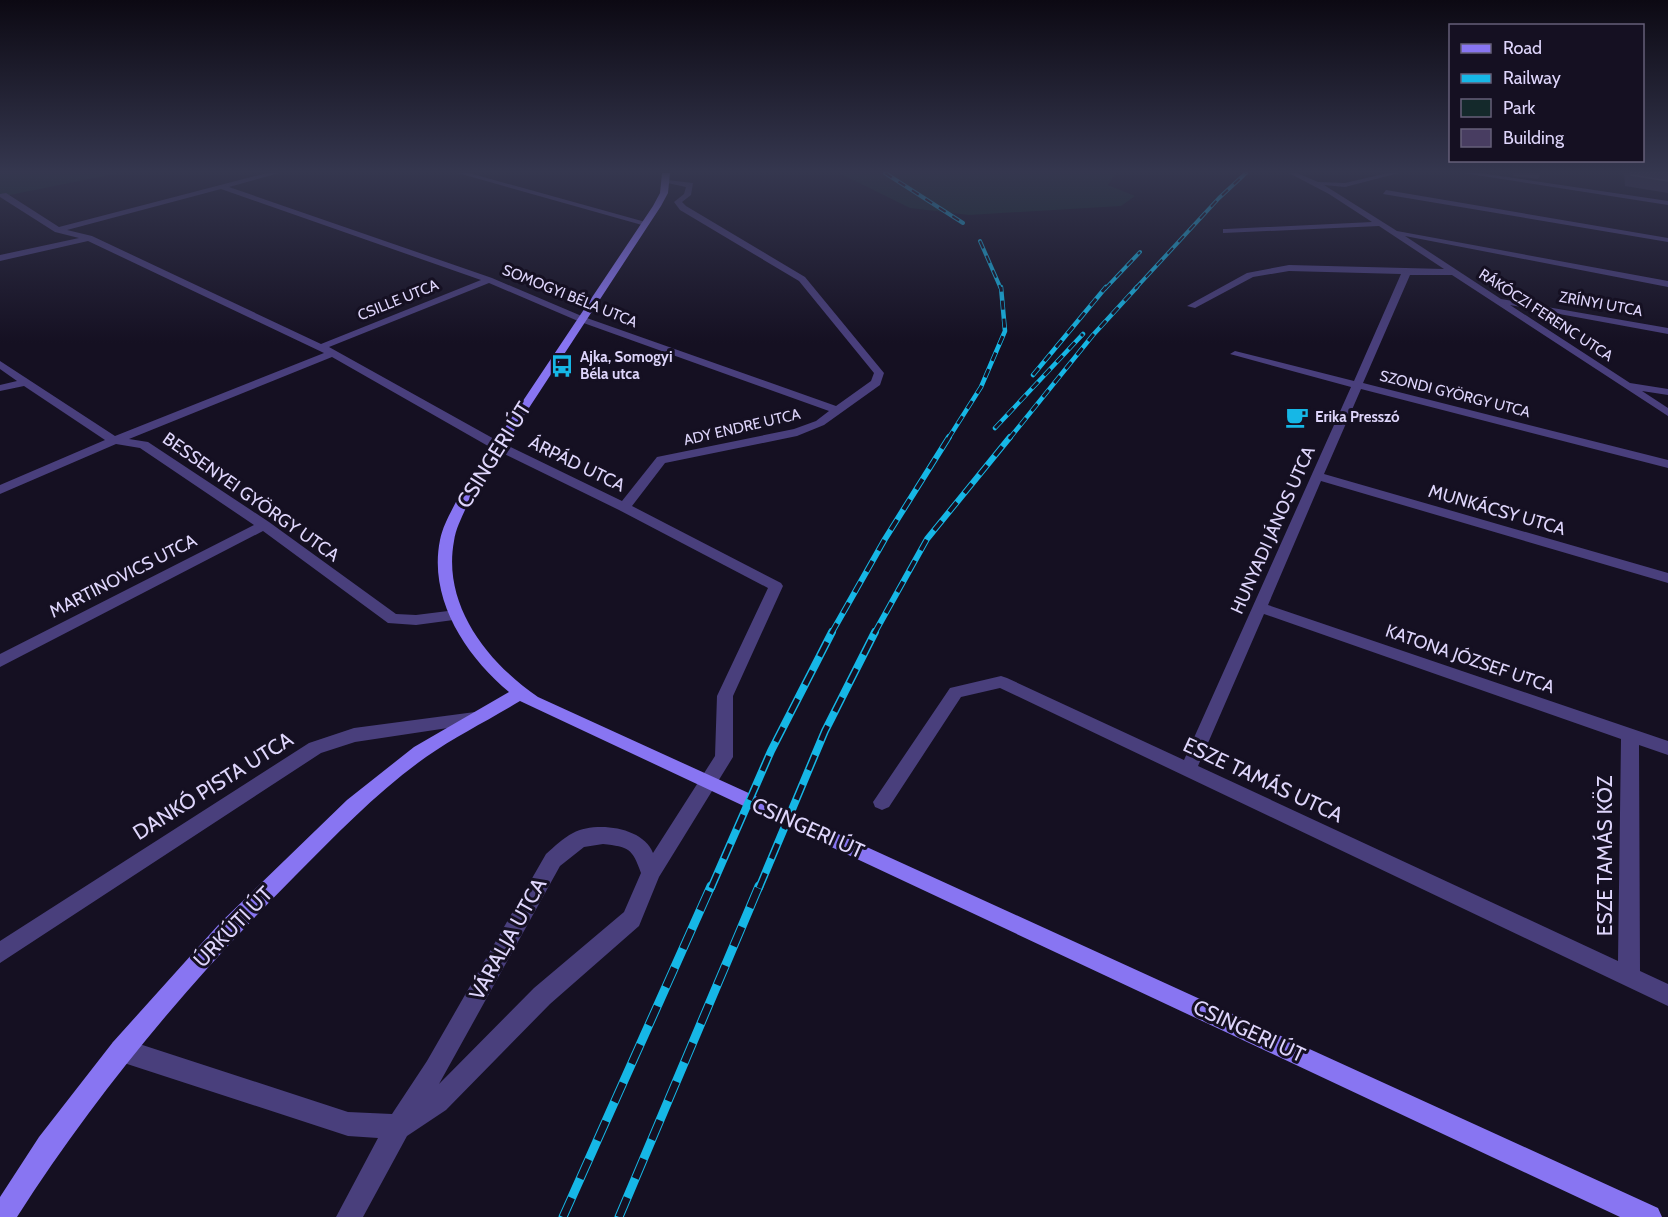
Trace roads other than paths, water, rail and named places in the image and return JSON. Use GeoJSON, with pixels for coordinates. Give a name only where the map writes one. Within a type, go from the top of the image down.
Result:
{"type":"FeatureCollection","features":[{"type":"Feature","properties":{"kind":"main road","name":"CSINGERI ÚT"},"geometry":{"type":"LineString","coordinates":[[640,230],[464,498],[446,544],[446,577],[456,615],[489,663],[519,694],[1649,1217]]}},
{"type":"Feature","properties":{"kind":"main road","name":"ÚRKÚTI ÚT"},"geometry":{"type":"LineString","coordinates":[[2,1217],[48,1146],[121,1050],[227,930],[354,805],[420,752],[519,694]]}},
{"type":"Feature","properties":{"kind":"street","name":"ÁRPÁD UTCA"},"geometry":{"type":"LineString","coordinates":[[58,230],[89,238],[333,353],[499,445],[776,586]]}},
{"type":"Feature","properties":{"kind":"street","name":"SOMOGYI BÉLA UTCA"},"geometry":{"type":"LineString","coordinates":[[345,230],[489,280],[581,319],[839,411]]}},
{"type":"Feature","properties":{"kind":"street","name":"ADY ENDRE UTCA"},"geometry":{"type":"LineString","coordinates":[[624,507],[661,460],[797,432],[820,423],[876,383],[879,373],[802,279],[720,230]]}},
{"type":"Feature","properties":{"kind":"street"},"geometry":{"type":"LineString","coordinates":[[1226,231],[1252,230]]}},
{"type":"Feature","properties":{"kind":"street","name":"RÁKÓCZI FERENC UTCA"},"geometry":{"type":"LineString","coordinates":[[1388,230],[1668,413]]}},
{"type":"Feature","properties":{"kind":"street"},"geometry":{"type":"LineString","coordinates":[[1608,230],[1668,240]]}},
{"type":"Feature","properties":{"kind":"street"},"geometry":{"type":"LineString","coordinates":[[1391,232],[1668,284]]}},
{"type":"Feature","properties":{"kind":"street"},"geometry":{"type":"LineString","coordinates":[[0,258],[89,238]]}},
{"type":"Feature","properties":{"kind":"street"},"geometry":{"type":"LineString","coordinates":[[1192,306],[1250,275],[1289,268],[1454,272]]}},
{"type":"Feature","properties":{"kind":"street","name":"HUNYADI JÁNOS UTCA"},"geometry":{"type":"LineString","coordinates":[[1188,770],[1407,272]]}},
{"type":"Feature","properties":{"kind":"street","name":"CSILLE UTCA"},"geometry":{"type":"LineString","coordinates":[[319,348],[489,280]]}},
{"type":"Feature","properties":{"kind":"street","name":"ZRÍNYI UTCA"},"geometry":{"type":"LineString","coordinates":[[1494,300],[1668,331]]}},
{"type":"Feature","properties":{"kind":"street"},"geometry":{"type":"LineString","coordinates":[[0,490],[115,440],[333,353]]}},
{"type":"Feature","properties":{"kind":"street","name":"SZONDI GYÖRGY UTCA"},"geometry":{"type":"LineString","coordinates":[[1235,354],[1668,464]]}},
{"type":"Feature","properties":{"kind":"street","name":"BESSENYEI GYÖRGY UTCA"},"geometry":{"type":"LineString","coordinates":[[0,364],[97,431],[115,440],[144,445],[264,525],[393,619],[416,620],[456,615]]}},
{"type":"Feature","properties":{"kind":"street"},"geometry":{"type":"LineString","coordinates":[[0,388],[27,382]]}},
{"type":"Feature","properties":{"kind":"street"},"geometry":{"type":"LineString","coordinates":[[1625,385],[1668,392]]}},
{"type":"Feature","properties":{"kind":"street","name":"MUNKÁCSY UTCA"},"geometry":{"type":"LineString","coordinates":[[1317,476],[1668,578]]}},
{"type":"Feature","properties":{"kind":"street","name":"MARTINOVICS UTCA"},"geometry":{"type":"LineString","coordinates":[[0,661],[264,525]]}},
{"type":"Feature","properties":{"kind":"street","name":"VÁRALJA UTCA"},"geometry":{"type":"LineString","coordinates":[[398,1127],[438,1102],[542,996],[632,919],[651,873],[724,757],[725,696],[776,586]]}},
{"type":"Feature","properties":{"kind":"street","name":"KATONA JÓZSEF UTCA"},"geometry":{"type":"LineString","coordinates":[[1259,607],[1668,748]]}},
{"type":"Feature","properties":{"kind":"street","name":"ESZE TAMÁS UTCA"},"geometry":{"type":"LineString","coordinates":[[882,802],[956,692],[1001,682],[1668,995]]}},
{"type":"Feature","properties":{"kind":"street","name":"DANKÓ PISTA UTCA"},"geometry":{"type":"LineString","coordinates":[[0,953],[205,817],[315,748],[354,735],[475,718]]}},
{"type":"Feature","properties":{"kind":"street","name":"ESZE TAMÁS KÖZ"},"geometry":{"type":"LineString","coordinates":[[1629,976],[1630,735]]}},
{"type":"Feature","properties":{"kind":"street","name":"VÁRALJA UTCA"},"geometry":{"type":"LineString","coordinates":[[349,1217],[398,1127],[435,1069],[553,860],[579,839],[603,836],[627,838],[641,847],[651,873]]}},
{"type":"Feature","properties":{"kind":"street"},"geometry":{"type":"LineString","coordinates":[[121,1050],[348,1124],[398,1127]]}},
{"type":"Feature","properties":{"kind":"railway"},"geometry":{"type":"LineString","coordinates":[[1135,289],[1190,230]]}},
{"type":"Feature","properties":{"kind":"railway"},"geometry":{"type":"LineString","coordinates":[[980,241],[1001,289]]}},
{"type":"Feature","properties":{"kind":"railway"},"geometry":{"type":"LineString","coordinates":[[1105,289],[1140,252]]}},
{"type":"Feature","properties":{"kind":"railway"},"geometry":{"type":"LineString","coordinates":[[948,439],[981,387],[1005,331],[1001,287]]}},
{"type":"Feature","properties":{"kind":"railway"},"geometry":{"type":"LineString","coordinates":[[1033,375],[1106,287]]}},
{"type":"Feature","properties":{"kind":"railway"},"geometry":{"type":"LineString","coordinates":[[1009,439],[1093,335],[1137,287]]}},
{"type":"Feature","properties":{"kind":"railway"},"geometry":{"type":"LineString","coordinates":[[995,428],[1083,334]]}},
{"type":"Feature","properties":{"kind":"railway"},"geometry":{"type":"LineString","coordinates":[[831,634],[885,539],[949,437]]}},
{"type":"Feature","properties":{"kind":"railway"},"geometry":{"type":"LineString","coordinates":[[874,634],[927,539],[1010,437]]}},
{"type":"Feature","properties":{"kind":"railway"},"geometry":{"type":"LineString","coordinates":[[711,888],[771,751],[832,632]]}},
{"type":"Feature","properties":{"kind":"railway"},"geometry":{"type":"LineString","coordinates":[[759,888],[825,731],[875,632]]}},
{"type":"Feature","properties":{"kind":"railway"},"geometry":{"type":"LineString","coordinates":[[563,1217],[711,886]]}},
{"type":"Feature","properties":{"kind":"railway"},"geometry":{"type":"LineString","coordinates":[[619,1217],[759,886]]}},
{"type":"Feature","properties":{"kind":"place","name":"Ajka, Somogyi Béla utca"},"geometry":{"type":"Point","coordinates":[562,366]}},
{"type":"Feature","properties":{"kind":"place","name":"Erika Presszó"},"geometry":{"type":"Point","coordinates":[1297,417]}}]}
